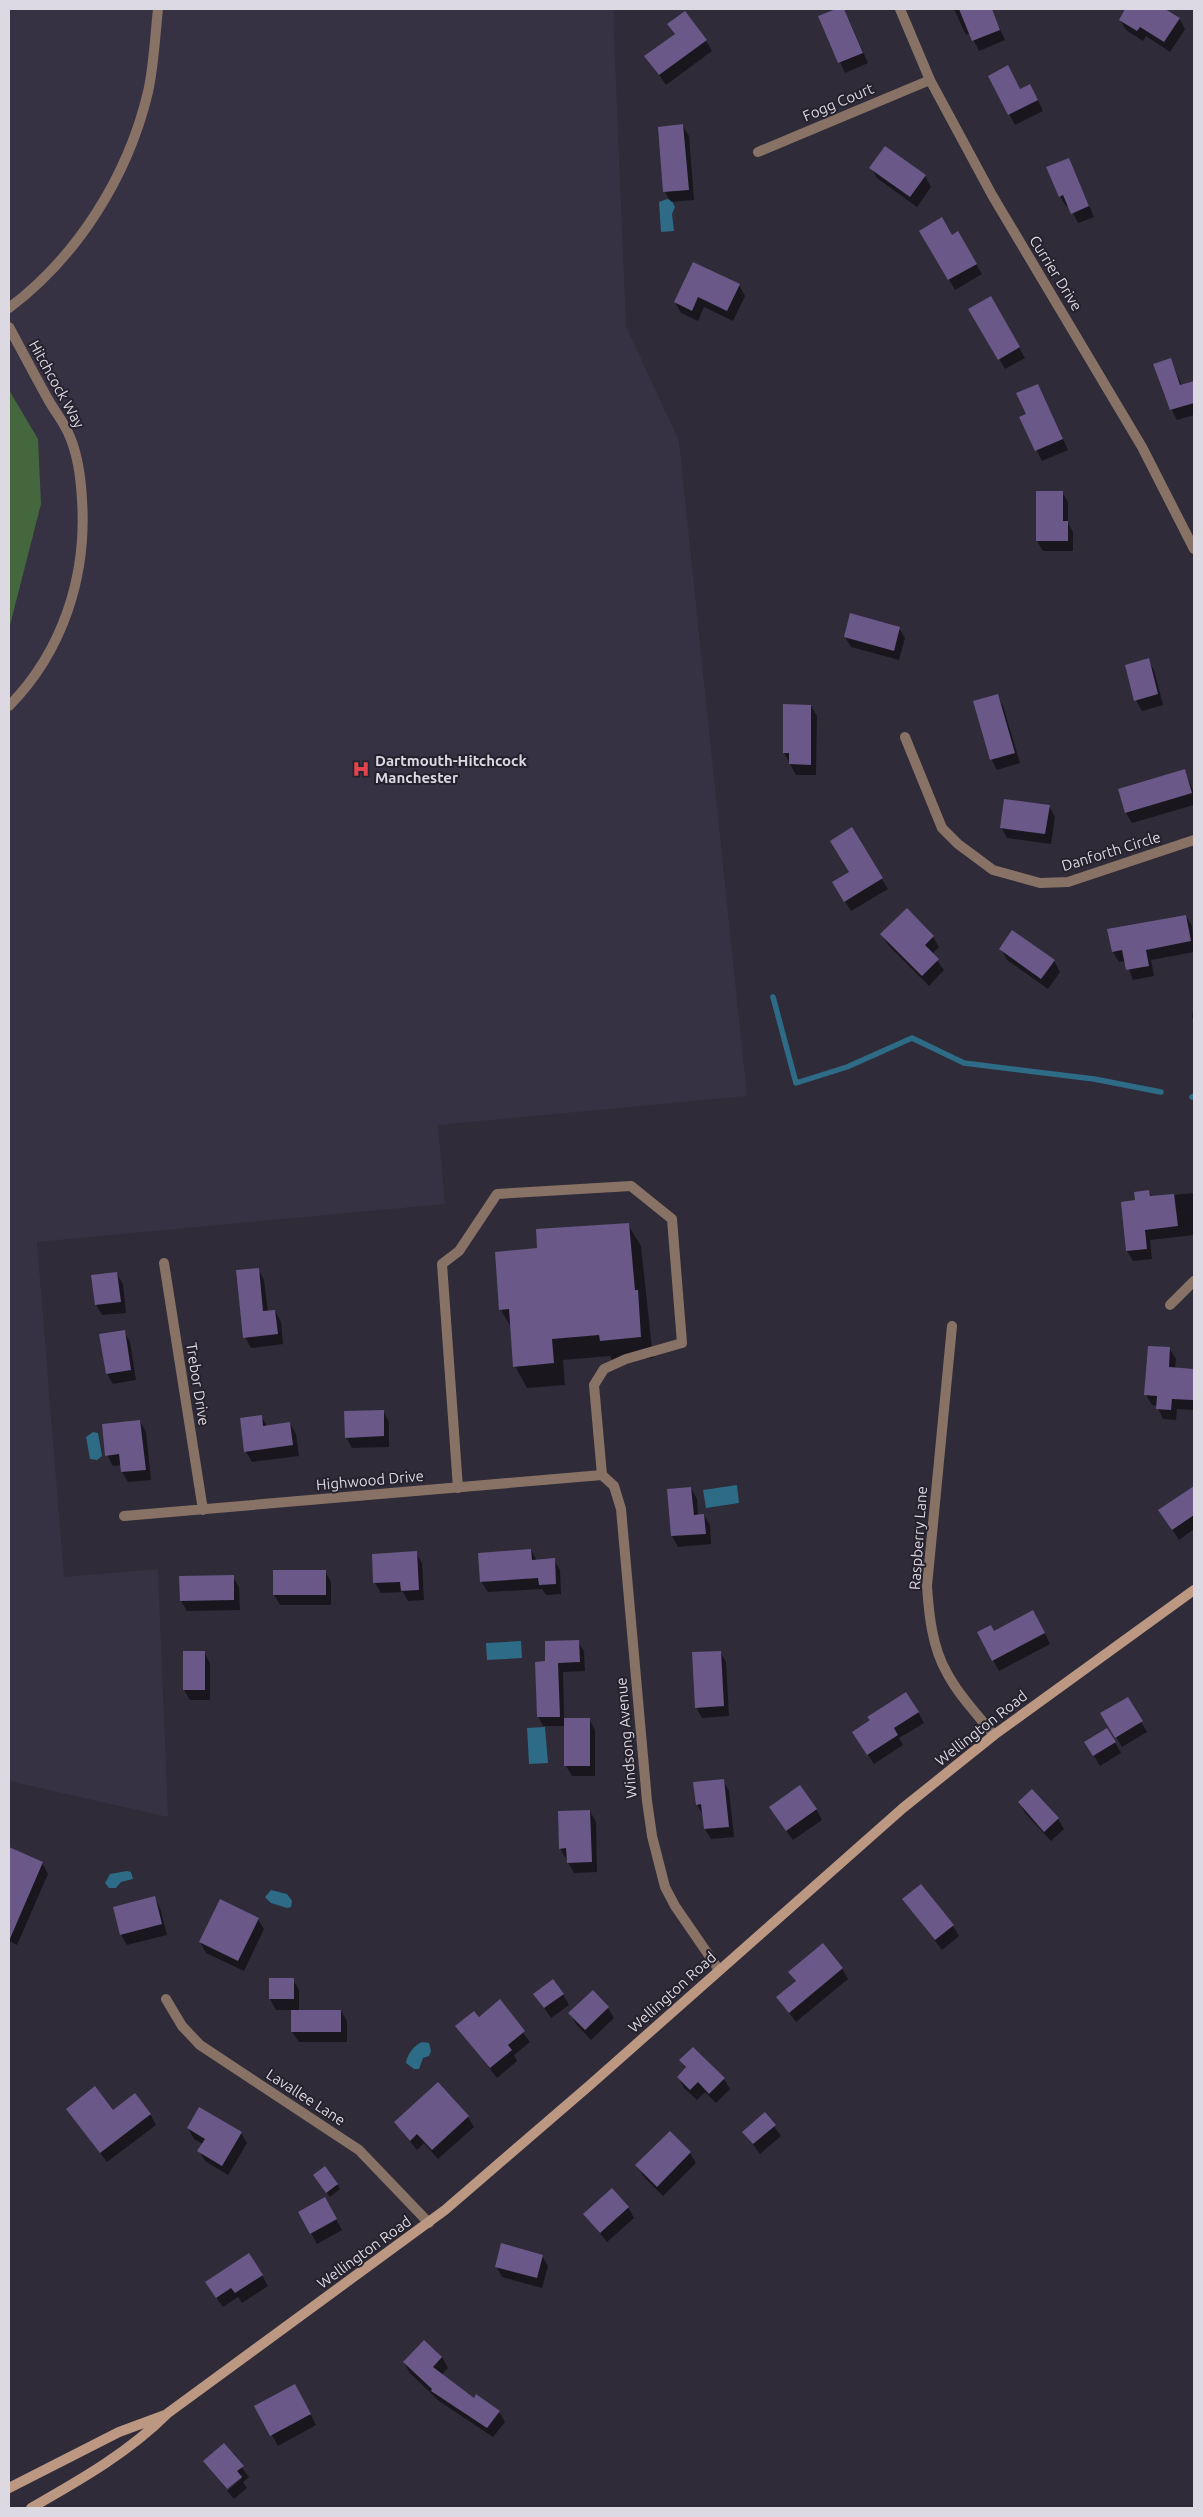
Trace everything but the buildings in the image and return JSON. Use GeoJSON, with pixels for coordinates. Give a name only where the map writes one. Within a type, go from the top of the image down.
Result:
{"type":"FeatureCollection","features":[{"type":"Feature","properties":{"kind":"main road","name":"Wellington Road"},"geometry":{"type":"LineString","coordinates":[[31,2508],[117,2456],[148,2433],[168,2413],[429,2223],[590,2085],[865,1840],[994,1736],[1194,1590]]}},
{"type":"Feature","properties":{"kind":"main road","name":"Wellington Road"},"geometry":{"type":"LineString","coordinates":[[9,2488],[118,2432],[168,2413]]}},
{"type":"Feature","properties":{"kind":"street"},"geometry":{"type":"LineString","coordinates":[[9,308],[27,294],[86,230],[123,164],[148,90],[158,9]]}},
{"type":"Feature","properties":{"kind":"street","name":"Currier Drive"},"geometry":{"type":"LineString","coordinates":[[900,9],[930,80],[1001,211],[1142,447],[1194,549]]}},
{"type":"Feature","properties":{"kind":"street","name":"Fogg Court"},"geometry":{"type":"LineString","coordinates":[[758,152],[930,80]]}},
{"type":"Feature","properties":{"kind":"street","name":"Hitchcock Way"},"geometry":{"type":"LineString","coordinates":[[9,327],[70,438],[81,481],[84,526],[80,571],[67,614],[48,655],[23,691],[9,706]]}},
{"type":"Feature","properties":{"kind":"street","name":"Danforth Circle"},"geometry":{"type":"LineString","coordinates":[[905,736],[942,828],[958,844],[994,870],[1040,883],[1068,882],[1194,840]]}},
{"type":"Feature","properties":{"kind":"street"},"geometry":{"type":"LineString","coordinates":[[458,1488],[442,1264],[459,1251],[497,1194],[631,1186],[672,1219],[682,1343],[626,1359],[604,1369],[594,1385],[602,1475]]}},
{"type":"Feature","properties":{"kind":"street","name":"Trebor Drive"},"geometry":{"type":"LineString","coordinates":[[164,1263],[203,1510]]}},
{"type":"Feature","properties":{"kind":"street"},"geometry":{"type":"LineString","coordinates":[[1170,1305],[1194,1281]]}},
{"type":"Feature","properties":{"kind":"street","name":"Raspberry Lane"},"geometry":{"type":"LineString","coordinates":[[952,1326],[927,1586],[929,1616],[946,1672],[994,1736]]}},
{"type":"Feature","properties":{"kind":"street","name":"Highwood Drive"},"geometry":{"type":"LineString","coordinates":[[124,1516],[602,1475]]}},
{"type":"Feature","properties":{"kind":"street","name":"Windsong Avenue"},"geometry":{"type":"LineString","coordinates":[[602,1475],[614,1486],[621,1509],[647,1801],[652,1836],[666,1887],[675,1906],[719,1970]]}},
{"type":"Feature","properties":{"kind":"street","name":"Lavallee Lane"},"geometry":{"type":"LineString","coordinates":[[166,1999],[182,2026],[200,2045],[359,2150],[429,2223]]}},
{"type":"Feature","properties":{"kind":"shaded area","name":"Dartmouth-Hitchcock Manchester"},"geometry":{"type":"Polygon","coordinates":[[[9,9],[613,9],[626,326],[679,441],[747,1096],[438,1125],[445,1204],[37,1242],[64,1577],[158,1569],[168,1817],[9,1781],[9,9]]]}},
{"type":"Feature","properties":{"kind":"green space"},"geometry":{"type":"Polygon","coordinates":[[[9,390],[38,439],[41,504],[9,629],[9,390]]]}},
{"type":"Feature","properties":{"kind":"water"},"geometry":{"type":"Polygon","coordinates":[[[667,199],[672,201],[675,207],[672,214],[674,231],[661,232],[659,202],[667,199]]]}},
{"type":"Feature","properties":{"kind":"water"},"geometry":{"type":"Polygon","coordinates":[[[93,1432],[98,1433],[102,1456],[97,1460],[90,1459],[86,1437],[93,1432]]]}},
{"type":"Feature","properties":{"kind":"water"},"geometry":{"type":"Polygon","coordinates":[[[737,1485],[739,1503],[706,1508],[703,1490],[737,1485]]]}},
{"type":"Feature","properties":{"kind":"water"},"geometry":{"type":"Polygon","coordinates":[[[521,1641],[522,1658],[487,1660],[486,1643],[521,1641]]]}},
{"type":"Feature","properties":{"kind":"water"},"geometry":{"type":"Polygon","coordinates":[[[545,1727],[548,1763],[529,1764],[527,1728],[545,1727]]]}},
{"type":"Feature","properties":{"kind":"water"},"geometry":{"type":"Polygon","coordinates":[[[131,1872],[133,1879],[121,1882],[116,1888],[109,1888],[105,1883],[110,1874],[131,1872]]]}},
{"type":"Feature","properties":{"kind":"water"},"geometry":{"type":"Polygon","coordinates":[[[271,1890],[287,1894],[292,1901],[291,1907],[287,1908],[271,1903],[265,1897],[271,1890]]]}},
{"type":"Feature","properties":{"kind":"water"},"geometry":{"type":"Polygon","coordinates":[[[422,2042],[429,2043],[431,2051],[429,2056],[423,2058],[419,2069],[414,2069],[406,2063],[409,2054],[422,2042]]]}},
{"type":"Feature","properties":{"kind":"waterway"},"geometry":{"type":"LineString","coordinates":[[773,997],[796,1083],[847,1067],[912,1038],[964,1063],[1094,1079],[1161,1092]]}},
{"type":"Feature","properties":{"kind":"place","name":"Dartmouth-Hitchcock Manchester"},"geometry":{"type":"Point","coordinates":[361,769]}}]}
